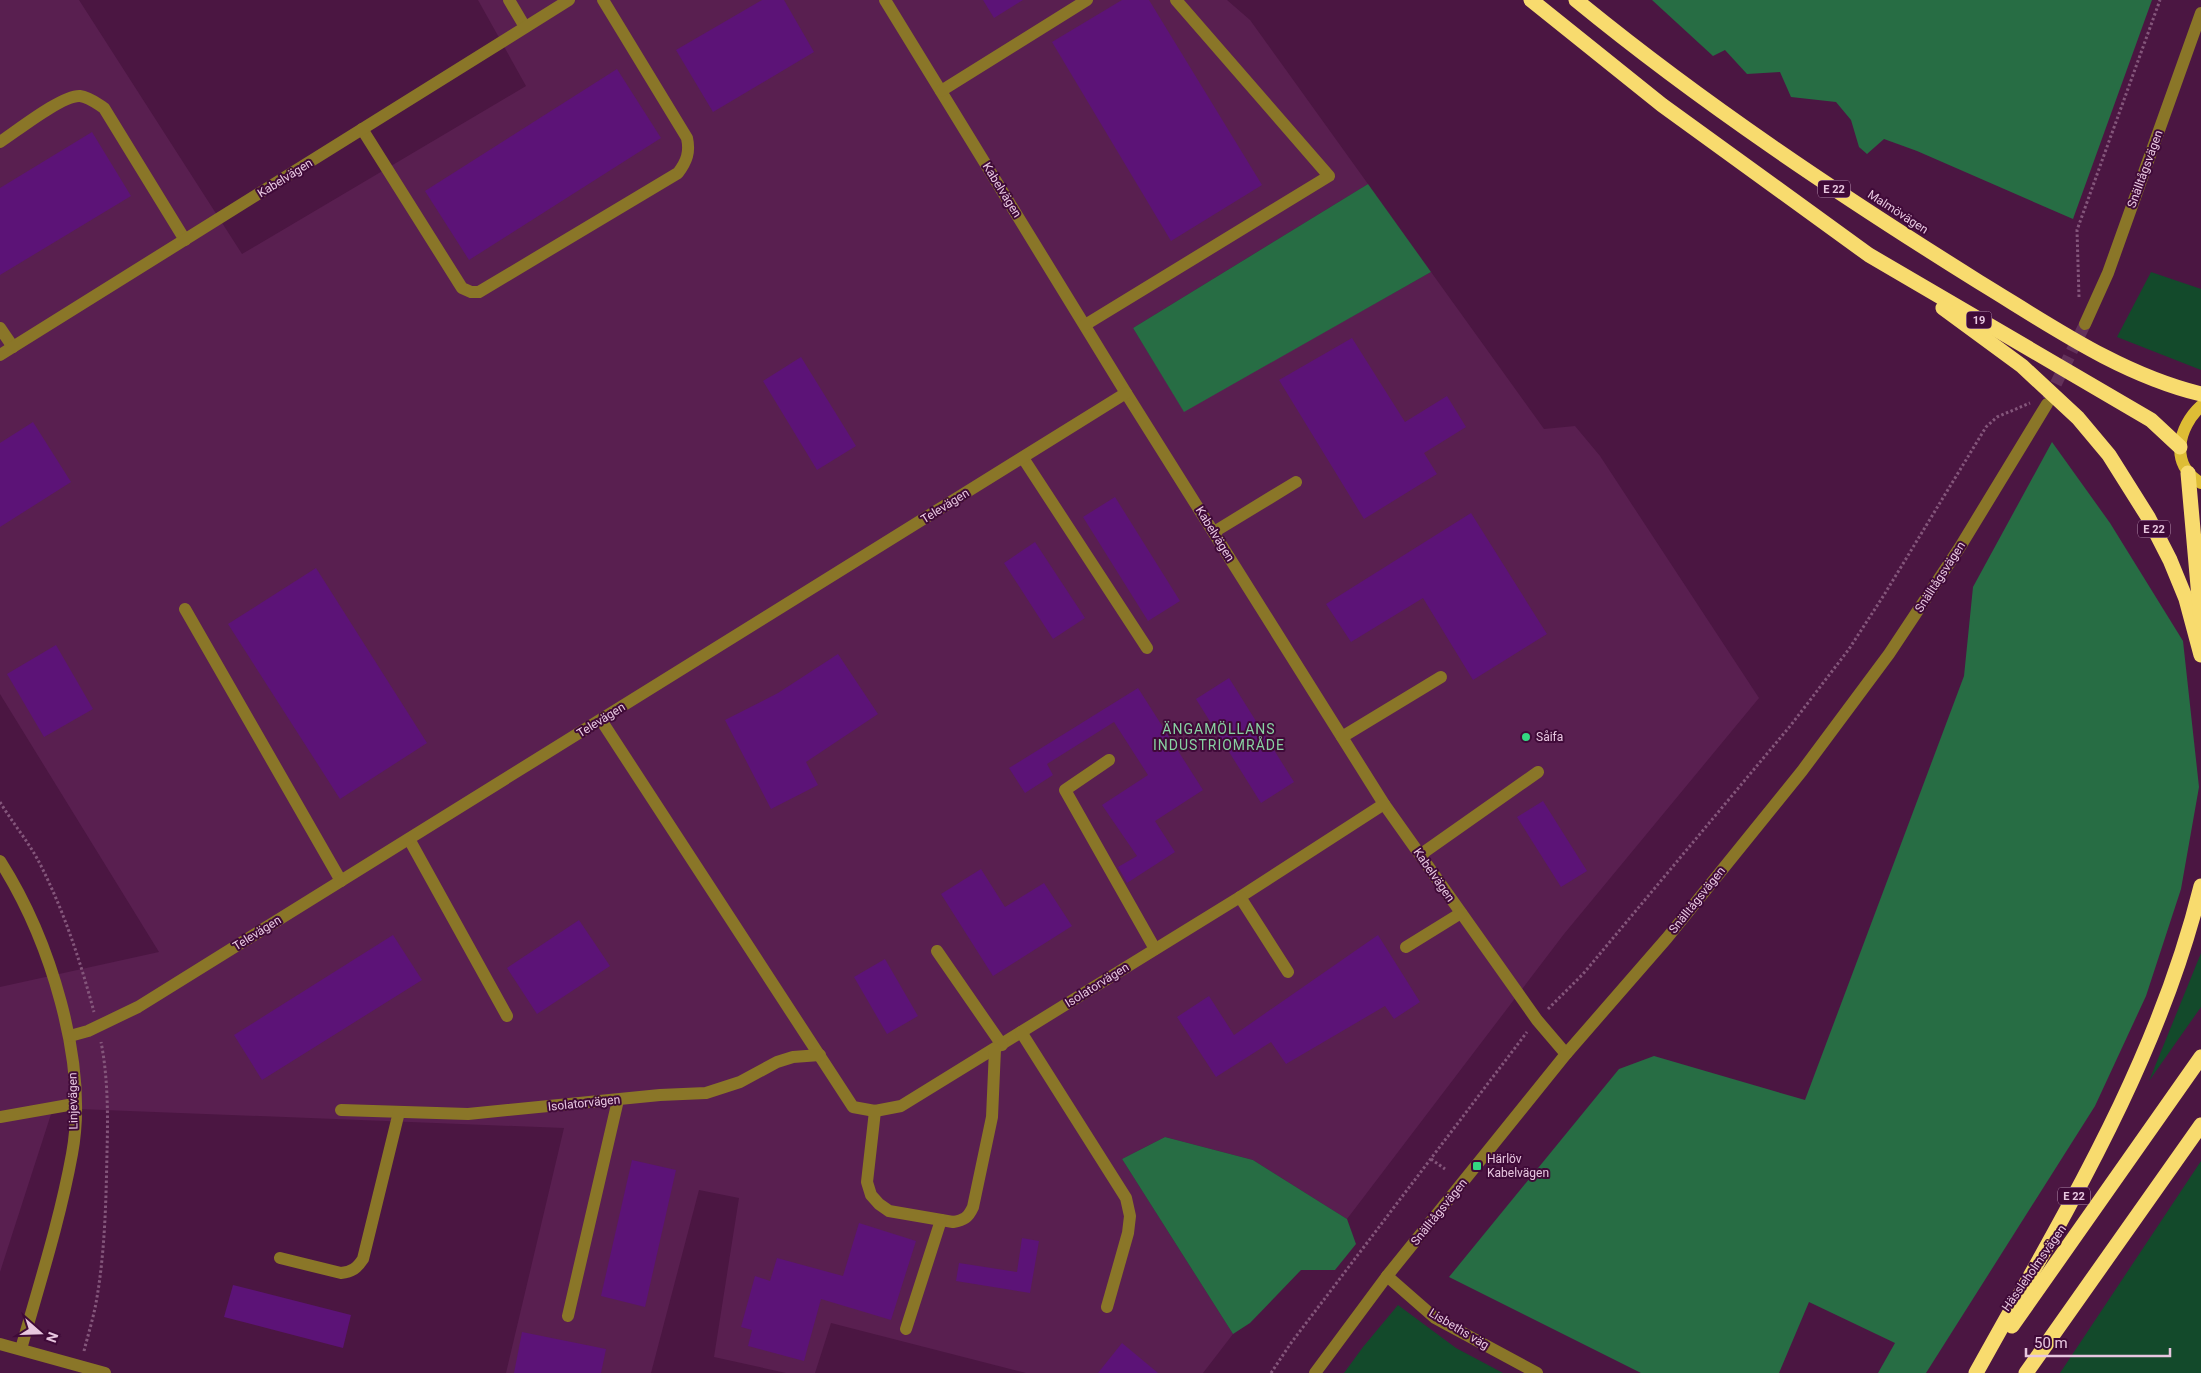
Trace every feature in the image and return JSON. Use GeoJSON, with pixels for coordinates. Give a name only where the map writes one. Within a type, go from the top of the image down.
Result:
{"type":"FeatureCollection","features":[{"type":"Feature","properties":{"kind":"highway","name":"E 22"},"geometry":{"type":"LineString","coordinates":[[1531,0],[1662,105],[2022,366],[2078,418],[2109,455],[2148,517],[2186,599],[2201,655]]}},
{"type":"Feature","properties":{"kind":"highway","name":"Malmövägen"},"geometry":{"type":"LineString","coordinates":[[1576,0],[1687,86],[1889,226],[2105,358],[2156,380],[2201,394]]}},
{"type":"Feature","properties":{"kind":"highway","name":"19"},"geometry":{"type":"LineString","coordinates":[[1869,255],[2151,420],[2180,447]]}},
{"type":"Feature","properties":{"kind":"highway"},"geometry":{"type":"LineString","coordinates":[[2188,472],[2201,620]]}},
{"type":"Feature","properties":{"kind":"highway","name":"E 22"},"geometry":{"type":"LineString","coordinates":[[1977,1373],[2122,1105],[2161,1014],[2184,948],[2201,886]]}},
{"type":"Feature","properties":{"kind":"highway","name":"Hässleholmsvägen"},"geometry":{"type":"LineString","coordinates":[[1977,1373],[2201,1057]]}},
{"type":"Feature","properties":{"kind":"highway"},"geometry":{"type":"LineString","coordinates":[[2026,1373],[2201,1125]]}},
{"type":"Feature","properties":{"kind":"main road"},"geometry":{"type":"LineString","coordinates":[[2201,406],[2192,414],[2187,422],[2180,447],[2183,464],[2188,472],[2201,483]]}},
{"type":"Feature","properties":{"kind":"street"},"geometry":{"type":"LineString","coordinates":[[509,0],[525,27]]}},
{"type":"Feature","properties":{"kind":"street","name":"Kabelvägen"},"geometry":{"type":"LineString","coordinates":[[0,355],[569,0]]}},
{"type":"Feature","properties":{"kind":"street"},"geometry":{"type":"LineString","coordinates":[[362,129],[462,288],[471,292],[479,292],[678,173],[686,162],[689,149],[687,138],[603,0]]}},
{"type":"Feature","properties":{"kind":"street","name":"Kabelvägen"},"geometry":{"type":"LineString","coordinates":[[885,0],[1126,392],[1384,804],[1537,1020],[1566,1054]]}},
{"type":"Feature","properties":{"kind":"street"},"geometry":{"type":"LineString","coordinates":[[941,91],[1087,0]]}},
{"type":"Feature","properties":{"kind":"street"},"geometry":{"type":"LineString","coordinates":[[1085,325],[1328,176],[1176,0]]}},
{"type":"Feature","properties":{"kind":"street","name":"Snälltågsvägen"},"geometry":{"type":"LineString","coordinates":[[2085,324],[2111,265],[2201,13]]}},
{"type":"Feature","properties":{"kind":"street"},"geometry":{"type":"LineString","coordinates":[[0,142],[64,99],[78,96],[90,99],[104,108],[185,240]]}},
{"type":"Feature","properties":{"kind":"street"},"geometry":{"type":"LineString","coordinates":[[0,328],[13,347]]}},
{"type":"Feature","properties":{"kind":"street","name":"Televägen"},"geometry":{"type":"LineString","coordinates":[[70,1036],[88,1031],[138,1006],[410,839],[1126,392]]}},
{"type":"Feature","properties":{"kind":"street","name":"Snälltågsvägen"},"geometry":{"type":"LineString","coordinates":[[1315,1373],[1387,1276],[1566,1054],[1667,938],[1802,770],[1884,661],[1960,547],[2046,404]]}},
{"type":"Feature","properties":{"kind":"street"},"geometry":{"type":"LineString","coordinates":[[1023,458],[1147,648]]}},
{"type":"Feature","properties":{"kind":"street"},"geometry":{"type":"LineString","coordinates":[[1214,532],[1296,482]]}},
{"type":"Feature","properties":{"kind":"street"},"geometry":{"type":"LineString","coordinates":[[185,609],[341,881]]}},
{"type":"Feature","properties":{"kind":"street"},"geometry":{"type":"LineString","coordinates":[[1342,737],[1442,677]]}},
{"type":"Feature","properties":{"kind":"street","name":"Isolatorvägen"},"geometry":{"type":"LineString","coordinates":[[600,720],[853,1106],[875,1111],[901,1106],[1240,897],[1384,804]]}},
{"type":"Feature","properties":{"kind":"street"},"geometry":{"type":"LineString","coordinates":[[1109,760],[1065,790],[1155,949]]}},
{"type":"Feature","properties":{"kind":"street"},"geometry":{"type":"LineString","coordinates":[[1420,855],[1538,772]]}},
{"type":"Feature","properties":{"kind":"street"},"geometry":{"type":"LineString","coordinates":[[410,839],[507,1016]]}},
{"type":"Feature","properties":{"kind":"street","name":"Linjevägen"},"geometry":{"type":"LineString","coordinates":[[0,861],[15,884],[38,935],[70,1036],[74,1104],[72,1153],[22,1349]]}},
{"type":"Feature","properties":{"kind":"street"},"geometry":{"type":"LineString","coordinates":[[1240,897],[1288,972]]}},
{"type":"Feature","properties":{"kind":"street"},"geometry":{"type":"LineString","coordinates":[[1406,947],[1461,913]]}},
{"type":"Feature","properties":{"kind":"street"},"geometry":{"type":"LineString","coordinates":[[875,1111],[867,1182],[872,1195],[889,1211],[953,1222],[963,1220],[968,1216],[973,1207],[992,1117],[998,1047],[937,951]]}},
{"type":"Feature","properties":{"kind":"street"},"geometry":{"type":"LineString","coordinates":[[1021,1032],[1126,1198],[1130,1216],[1128,1233],[1107,1306]]}},
{"type":"Feature","properties":{"kind":"street","name":"Isolatorvägen"},"geometry":{"type":"LineString","coordinates":[[341,1110],[468,1114],[660,1095],[706,1093],[740,1082],[777,1062],[794,1057],[820,1055]]}},
{"type":"Feature","properties":{"kind":"street"},"geometry":{"type":"LineString","coordinates":[[568,1316],[618,1100]]}},
{"type":"Feature","properties":{"kind":"street"},"geometry":{"type":"LineString","coordinates":[[0,1117],[74,1104]]}},
{"type":"Feature","properties":{"kind":"street"},"geometry":{"type":"LineString","coordinates":[[280,1258],[341,1273],[349,1272],[358,1267],[363,1259],[399,1112]]}},
{"type":"Feature","properties":{"kind":"street"},"geometry":{"type":"LineString","coordinates":[[906,1329],[941,1220]]}},
{"type":"Feature","properties":{"kind":"street","name":"Lisbeths väg"},"geometry":{"type":"LineString","coordinates":[[1387,1276],[1435,1318],[1537,1373]]}},
{"type":"Feature","properties":{"kind":"street"},"geometry":{"type":"LineString","coordinates":[[0,1344],[106,1373]]}},
{"type":"Feature","properties":{"kind":"path"},"geometry":{"type":"LineString","coordinates":[[2079,303],[2078,230],[2160,0]]}},
{"type":"Feature","properties":{"kind":"path"},"geometry":{"type":"LineString","coordinates":[[1271,1373],[1290,1343],[1537,1020],[1590,966],[1791,725],[1849,649],[1986,427],[1997,417],[2032,402]]}},
{"type":"Feature","properties":{"kind":"path"},"geometry":{"type":"LineString","coordinates":[[1431,1159],[1445,1169]]}},
{"type":"Feature","properties":{"kind":"shaded area"},"geometry":{"type":"Polygon","coordinates":[[[0,0],[79,0],[242,254],[526,86],[478,0],[1227,0],[1250,20],[1368,184],[1133,328],[1184,411],[1431,272],[1544,429],[1575,426],[1600,456],[1759,698],[1564,934],[1347,1219],[1253,1160],[1165,1137],[1122,1159],[1233,1334],[1203,1373],[1026,1373],[831,1323],[815,1373],[786,1373],[714,1357],[739,1198],[699,1190],[651,1373],[506,1373],[564,1128],[53,1108],[0,1272],[0,987],[159,952],[0,694],[0,0]]]}},
{"type":"Feature","properties":{"kind":"green space"},"geometry":{"type":"Polygon","coordinates":[[[1652,0],[2152,0],[2073,219],[1917,151],[1884,139],[1867,154],[1859,147],[1851,120],[1836,102],[1791,97],[1780,72],[1747,74],[1725,50],[1713,56],[1652,0]]]}},
{"type":"Feature","properties":{"kind":"green space"},"geometry":{"type":"Polygon","coordinates":[[[1368,184],[1431,272],[1184,412],[1133,328],[1368,184]]]}},
{"type":"Feature","properties":{"kind":"green space"},"geometry":{"type":"Polygon","coordinates":[[[2151,272],[2201,289],[2201,370],[2117,337],[2151,272]]]}},
{"type":"Feature","properties":{"kind":"green space"},"geometry":{"type":"Polygon","coordinates":[[[2052,442],[2110,523],[2183,641],[2199,787],[2181,889],[2146,996],[2095,1106],[1926,1373],[1878,1373],[1895,1343],[1809,1302],[1779,1373],[1641,1373],[1449,1277],[1619,1069],[1654,1056],[1805,1100],[1964,676],[1973,587],[2052,442]]]}},
{"type":"Feature","properties":{"kind":"green space"},"geometry":{"type":"Polygon","coordinates":[[[2201,953],[2201,1007],[2149,1081],[2201,953]]]}},
{"type":"Feature","properties":{"kind":"green space"},"geometry":{"type":"Polygon","coordinates":[[[1165,1137],[1253,1160],[1347,1219],[1356,1244],[1335,1270],[1301,1270],[1250,1323],[1233,1334],[1122,1159],[1165,1137]]]}},
{"type":"Feature","properties":{"kind":"green space"},"geometry":{"type":"Polygon","coordinates":[[[2201,1161],[2201,1373],[2060,1373],[2201,1161]]]}},
{"type":"Feature","properties":{"kind":"green space"},"geometry":{"type":"Polygon","coordinates":[[[1398,1305],[1456,1348],[1503,1373],[1344,1373],[1398,1305]]]}},
{"type":"Feature","properties":{"kind":"building"},"geometry":{"type":"Polygon","coordinates":[[[762,0],[784,0],[814,52],[713,112],[676,50],[762,0]]]}},
{"type":"Feature","properties":{"kind":"building"},"geometry":{"type":"Polygon","coordinates":[[[983,0],[1023,0],[994,18],[983,0]]]}},
{"type":"Feature","properties":{"kind":"building"},"geometry":{"type":"Polygon","coordinates":[[[1122,0],[1149,0],[1262,185],[1171,241],[1052,42],[1122,0]]]}},
{"type":"Feature","properties":{"kind":"building"},"geometry":{"type":"Polygon","coordinates":[[[617,69],[661,138],[469,260],[425,191],[617,69]]]}},
{"type":"Feature","properties":{"kind":"building"},"geometry":{"type":"Polygon","coordinates":[[[92,132],[131,196],[0,275],[0,188],[92,132]]]}},
{"type":"Feature","properties":{"kind":"building"},"geometry":{"type":"Polygon","coordinates":[[[1352,338],[1405,422],[1447,396],[1466,427],[1424,453],[1437,474],[1364,519],[1279,380],[1352,338]]]}},
{"type":"Feature","properties":{"kind":"building"},"geometry":{"type":"Polygon","coordinates":[[[801,357],[856,446],[817,470],[763,381],[801,357]]]}},
{"type":"Feature","properties":{"kind":"building"},"geometry":{"type":"Polygon","coordinates":[[[33,422],[71,482],[0,527],[0,443],[33,422]]]}},
{"type":"Feature","properties":{"kind":"building"},"geometry":{"type":"Polygon","coordinates":[[[1115,497],[1180,601],[1148,621],[1083,517],[1115,497]]]}},
{"type":"Feature","properties":{"kind":"building"},"geometry":{"type":"Polygon","coordinates":[[[1471,513],[1547,634],[1473,680],[1423,598],[1351,642],[1326,604],[1471,513]]]}},
{"type":"Feature","properties":{"kind":"building"},"geometry":{"type":"Polygon","coordinates":[[[1035,542],[1085,618],[1053,639],[1004,563],[1035,542]]]}},
{"type":"Feature","properties":{"kind":"building"},"geometry":{"type":"Polygon","coordinates":[[[316,568],[427,743],[340,799],[228,624],[316,568]]]}},
{"type":"Feature","properties":{"kind":"building"},"geometry":{"type":"Polygon","coordinates":[[[56,645],[93,709],[44,737],[7,674],[56,645]]]}},
{"type":"Feature","properties":{"kind":"building"},"geometry":{"type":"Polygon","coordinates":[[[838,654],[878,714],[806,762],[818,785],[771,809],[725,720],[778,693],[838,654]]]}},
{"type":"Feature","properties":{"kind":"building"},"geometry":{"type":"Polygon","coordinates":[[[1229,678],[1294,782],[1261,803],[1196,699],[1229,678]]]}},
{"type":"Feature","properties":{"kind":"building"},"geometry":{"type":"Polygon","coordinates":[[[1138,688],[1203,790],[1155,821],[1175,852],[1127,883],[1118,867],[1137,856],[1102,805],[1148,775],[1114,722],[1047,764],[1053,775],[1025,793],[1009,768],[1138,688]]]}},
{"type":"Feature","properties":{"kind":"building"},"geometry":{"type":"Polygon","coordinates":[[[1543,801],[1587,871],[1561,887],[1517,817],[1543,801]]]}},
{"type":"Feature","properties":{"kind":"building"},"geometry":{"type":"Polygon","coordinates":[[[981,869],[1005,907],[1044,883],[1072,926],[993,976],[941,894],[981,869]]]}},
{"type":"Feature","properties":{"kind":"building"},"geometry":{"type":"Polygon","coordinates":[[[579,920],[610,966],[537,1014],[507,968],[579,920]]]}},
{"type":"Feature","properties":{"kind":"building"},"geometry":{"type":"Polygon","coordinates":[[[393,935],[422,980],[262,1080],[234,1035],[393,935]]]}},
{"type":"Feature","properties":{"kind":"building"},"geometry":{"type":"Polygon","coordinates":[[[1378,935],[1420,1002],[1394,1019],[1385,1006],[1286,1064],[1271,1042],[1216,1077],[1177,1017],[1209,996],[1234,1035],[1378,935]]]}},
{"type":"Feature","properties":{"kind":"building"},"geometry":{"type":"Polygon","coordinates":[[[885,959],[918,1016],[887,1034],[854,977],[885,959]]]}},
{"type":"Feature","properties":{"kind":"building"},"geometry":{"type":"Polygon","coordinates":[[[632,1160],[676,1170],[645,1307],[601,1296],[632,1160]]]}},
{"type":"Feature","properties":{"kind":"building"},"geometry":{"type":"Polygon","coordinates":[[[859,1223],[916,1241],[891,1320],[821,1299],[804,1361],[748,1346],[752,1330],[741,1327],[755,1276],[770,1281],[777,1258],[843,1276],[859,1223]]]}},
{"type":"Feature","properties":{"kind":"building"},"geometry":{"type":"Polygon","coordinates":[[[1022,1238],[1039,1241],[1030,1293],[956,1281],[959,1263],[1017,1272],[1022,1238]]]}},
{"type":"Feature","properties":{"kind":"building"},"geometry":{"type":"Polygon","coordinates":[[[233,1285],[351,1315],[343,1348],[224,1317],[233,1285]]]}},
{"type":"Feature","properties":{"kind":"building"},"geometry":{"type":"Polygon","coordinates":[[[522,1332],[606,1349],[601,1373],[514,1373],[522,1332]]]}},
{"type":"Feature","properties":{"kind":"building"},"geometry":{"type":"Polygon","coordinates":[[[1122,1343],[1158,1373],[1098,1373],[1122,1343]]]}},
{"type":"Feature","properties":{"kind":"tunnel"},"geometry":{"type":"LineString","coordinates":[[2048,400],[2085,324]]}},
{"type":"Feature","properties":{"kind":"place","name":"Såifa"},"geometry":{"type":"Point","coordinates":[1526,737]}},
{"type":"Feature","properties":{"kind":"place","name":"Härlöv Kabelvägen"},"geometry":{"type":"Point","coordinates":[1477,1166]}},
{"type":"Feature","properties":{"kind":"district","name":"ÄNGAMÖLLANS INDUSTRIOMRÅDE"},"geometry":{"type":"Point","coordinates":[1219,738]}}]}
